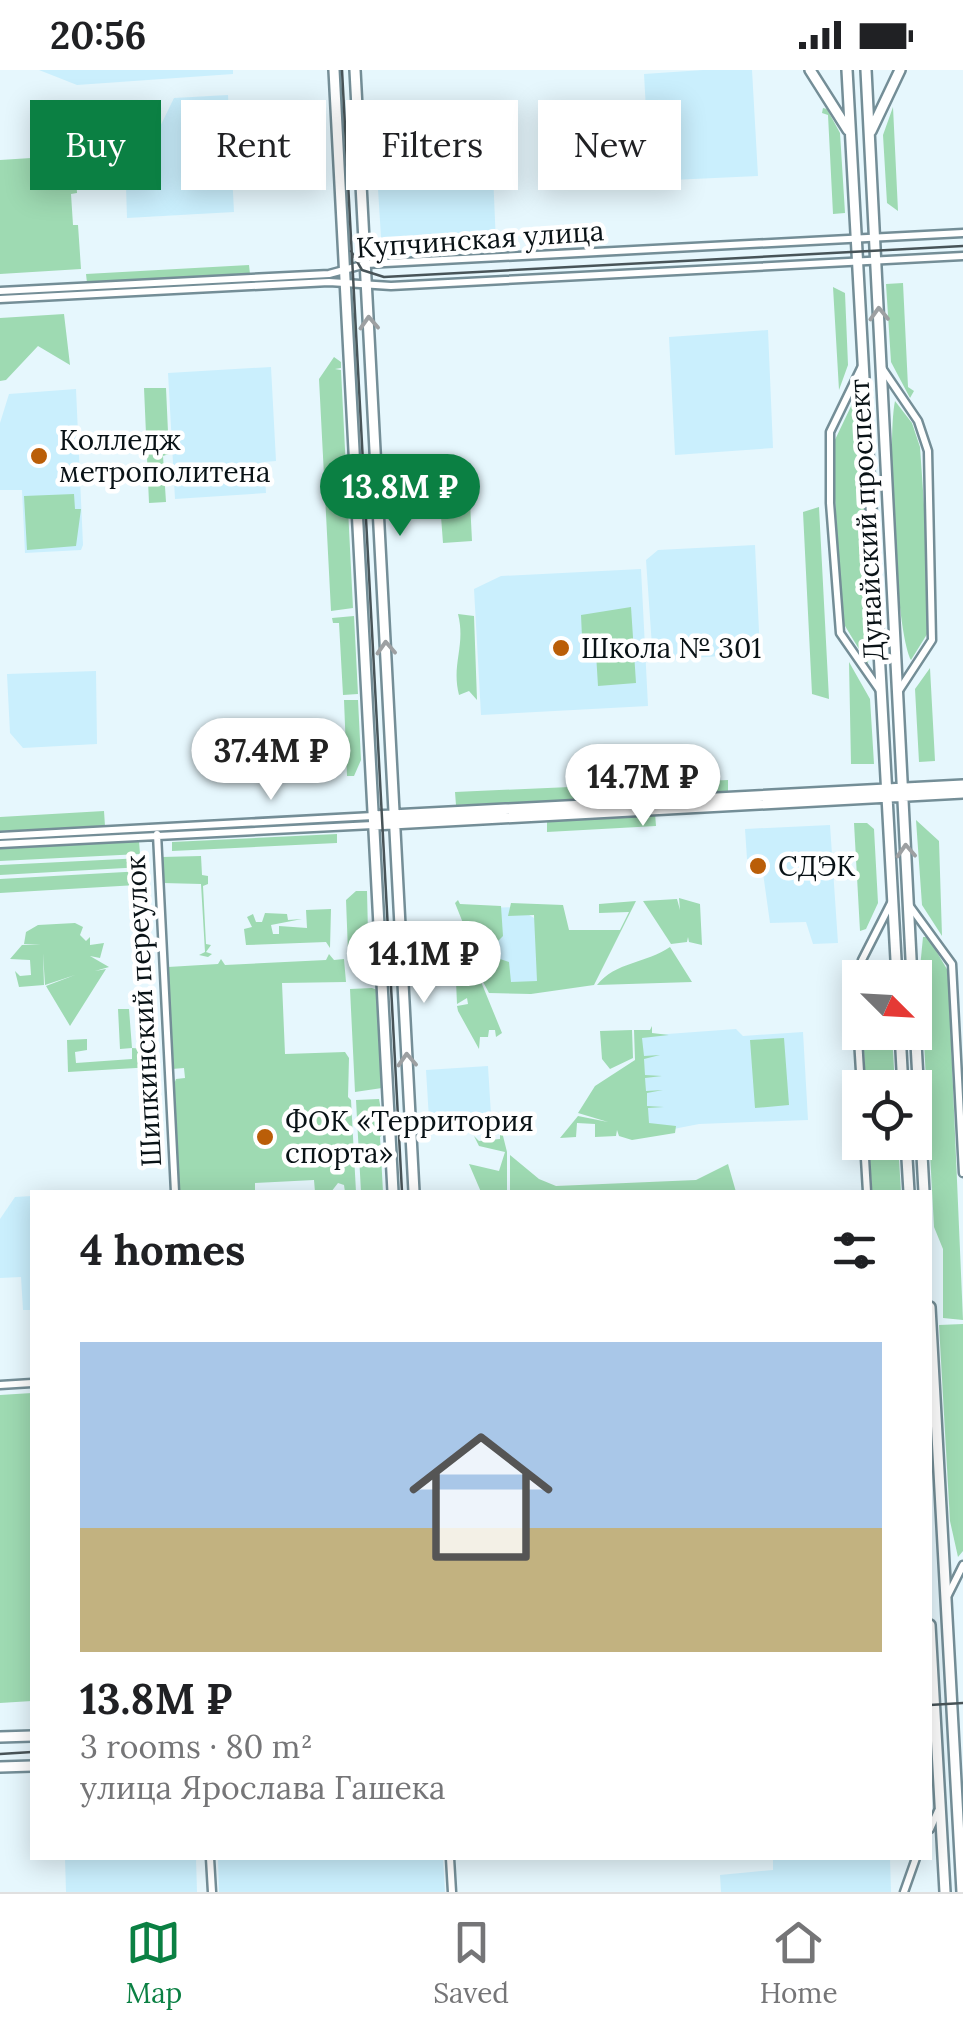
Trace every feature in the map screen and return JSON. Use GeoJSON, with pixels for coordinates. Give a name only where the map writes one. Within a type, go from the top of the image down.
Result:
{"type":"FeatureCollection","features":[{"type":"Feature","properties":{"kind":"street"},"geometry":{"type":"LineString","coordinates":[[334,70],[393,1190]]}},
{"type":"Feature","properties":{"kind":"street"},"geometry":{"type":"LineString","coordinates":[[355,70],[414,1190]]}},
{"type":"Feature","properties":{"kind":"street","name":"Дунайский проспект"},"geometry":{"type":"LineString","coordinates":[[810,70],[850,132]]}},
{"type":"Feature","properties":{"kind":"street","name":"Дунайский проспект"},"geometry":{"type":"LineString","coordinates":[[847,70],[896,960]]}},
{"type":"Feature","properties":{"kind":"street","name":"Дунайский проспект"},"geometry":{"type":"LineString","coordinates":[[866,70],[911,960]]}},
{"type":"Feature","properties":{"kind":"street","name":"Дунайский проспект"},"geometry":{"type":"LineString","coordinates":[[870,134],[900,70]]}},
{"type":"Feature","properties":{"kind":"street","name":"Купчинская улица"},"geometry":{"type":"LineString","coordinates":[[0,291],[344,270],[366,264],[963,232]]}},
{"type":"Feature","properties":{"kind":"street","name":"Купчинская улица"},"geometry":{"type":"LineString","coordinates":[[0,299],[345,284],[367,287],[963,256]]}},
{"type":"Feature","properties":{"kind":"street"},"geometry":{"type":"LineString","coordinates":[[864,360],[830,432],[830,504],[840,632],[882,693]]}},
{"type":"Feature","properties":{"kind":"street"},"geometry":{"type":"LineString","coordinates":[[881,366],[918,421],[928,452],[932,640],[897,694]]}},
{"type":"Feature","properties":{"kind":"street"},"geometry":{"type":"LineString","coordinates":[[0,844],[888,793],[963,785]]}},
{"type":"Feature","properties":{"kind":"street"},"geometry":{"type":"LineString","coordinates":[[903,792],[963,793]]}},
{"type":"Feature","properties":{"kind":"street"},"geometry":{"type":"LineString","coordinates":[[0,836],[157,832]]}},
{"type":"Feature","properties":{"kind":"street","name":"Шипкинский переулок"},"geometry":{"type":"LineString","coordinates":[[157,832],[175,1190]]}},
{"type":"Feature","properties":{"kind":"street","name":"Дунайский проспект"},"geometry":{"type":"LineString","coordinates":[[861,1070],[858,974],[893,900]]}},
{"type":"Feature","properties":{"kind":"street"},"geometry":{"type":"LineString","coordinates":[[909,905],[952,964],[963,1172]]}},
{"type":"Feature","properties":{"kind":"street"},"geometry":{"type":"LineString","coordinates":[[916,1050],[924,1190]]}},
{"type":"Feature","properties":{"kind":"street"},"geometry":{"type":"LineString","coordinates":[[865,1160],[867,1190]]}},
{"type":"Feature","properties":{"kind":"street"},"geometry":{"type":"LineString","coordinates":[[907,1160],[909,1190]]}},
{"type":"Feature","properties":{"kind":"street"},"geometry":{"type":"LineString","coordinates":[[932,1340],[947,1596],[958,1685],[962,1892]]}},
{"type":"Feature","properties":{"kind":"street"},"geometry":{"type":"LineString","coordinates":[[0,1384],[30,1383]]}},
{"type":"Feature","properties":{"kind":"street"},"geometry":{"type":"LineString","coordinates":[[947,1596],[963,1565]]}},
{"type":"Feature","properties":{"kind":"street"},"geometry":{"type":"LineString","coordinates":[[932,1686],[958,1685]]}},
{"type":"Feature","properties":{"kind":"street"},"geometry":{"type":"LineString","coordinates":[[945,1892],[932,1719],[959,1718]]}},
{"type":"Feature","properties":{"kind":"street"},"geometry":{"type":"LineString","coordinates":[[0,1738],[30,1736]]}},
{"type":"Feature","properties":{"kind":"street"},"geometry":{"type":"LineString","coordinates":[[0,1768],[30,1766]]}},
{"type":"Feature","properties":{"kind":"street"},"geometry":{"type":"LineString","coordinates":[[932,1824],[938,1811]]}},
{"type":"Feature","properties":{"kind":"street"},"geometry":{"type":"LineString","coordinates":[[210,1860],[212,1892]]}},
{"type":"Feature","properties":{"kind":"street"},"geometry":{"type":"LineString","coordinates":[[450,1860],[452,1892]]}},
{"type":"Feature","properties":{"kind":"street"},"geometry":{"type":"LineString","coordinates":[[904,1892],[915,1860]]}},
{"type":"Feature","properties":{"kind":"shaded area"},"geometry":{"type":"Polygon","coordinates":[[[39,70],[233,70],[233,74],[77,85],[39,70]]]}},
{"type":"Feature","properties":{"kind":"shaded area"},"geometry":{"type":"Polygon","coordinates":[[[752,70],[758,176],[681,180],[681,100],[645,100],[644,74],[752,70]]]}},
{"type":"Feature","properties":{"kind":"shaded area"},"geometry":{"type":"Polygon","coordinates":[[[228,95],[228,100],[181,100],[181,190],[233,190],[234,212],[127,218],[126,190],[161,190],[161,125],[174,98],[228,95]]]}},
{"type":"Feature","properties":{"kind":"shaded area"},"geometry":{"type":"Polygon","coordinates":[[[378,190],[494,190],[496,244],[382,253],[378,190]]]}},
{"type":"Feature","properties":{"kind":"shaded area"},"geometry":{"type":"Polygon","coordinates":[[[768,330],[773,448],[675,455],[669,337],[768,330]]]}},
{"type":"Feature","properties":{"kind":"shaded area"},"geometry":{"type":"Polygon","coordinates":[[[271,367],[276,461],[264,462],[266,493],[175,499],[168,373],[271,367]]]}},
{"type":"Feature","properties":{"kind":"shaded area","name":"Колледж метрополитена"},"geometry":{"type":"Polygon","coordinates":[[[76,389],[83,545],[81,550],[25,553],[22,490],[0,490],[0,423],[9,394],[76,389]]]}},
{"type":"Feature","properties":{"kind":"shaded area"},"geometry":{"type":"Polygon","coordinates":[[[755,545],[760,653],[653,661],[646,560],[658,550],[755,545]]]}},
{"type":"Feature","properties":{"kind":"shaded area","name":"Школа № 301"},"geometry":{"type":"Polygon","coordinates":[[[641,569],[648,706],[481,715],[474,589],[501,576],[641,569]]]}},
{"type":"Feature","properties":{"kind":"shaded area"},"geometry":{"type":"Polygon","coordinates":[[[96,671],[97,744],[23,748],[10,733],[7,674],[96,671]]]}},
{"type":"Feature","properties":{"kind":"shaded area"},"geometry":{"type":"Polygon","coordinates":[[[830,825],[838,943],[813,944],[806,922],[770,923],[763,873],[754,873],[753,859],[747,859],[745,829],[830,825]]]}},
{"type":"Feature","properties":{"kind":"shaded area"},"geometry":{"type":"Polygon","coordinates":[[[516,907],[565,937],[589,982],[487,988],[482,908],[516,907]]]}},
{"type":"Feature","properties":{"kind":"shaded area"},"geometry":{"type":"Polygon","coordinates":[[[736,1029],[743,1036],[803,1032],[808,1120],[699,1124],[648,1134],[640,1036],[736,1029]]]}},
{"type":"Feature","properties":{"kind":"shaded area"},"geometry":{"type":"Polygon","coordinates":[[[488,1066],[491,1115],[429,1119],[426,1070],[488,1066]]]}},
{"type":"Feature","properties":{"kind":"shaded area"},"geometry":{"type":"Polygon","coordinates":[[[30,1196],[30,1310],[23,1310],[21,1277],[0,1278],[0,1219],[15,1197],[30,1196]]]}},
{"type":"Feature","properties":{"kind":"shaded area"},"geometry":{"type":"Polygon","coordinates":[[[65,1860],[196,1860],[197,1892],[66,1892],[65,1860]]]}},
{"type":"Feature","properties":{"kind":"shaded area"},"geometry":{"type":"Polygon","coordinates":[[[218,1860],[443,1860],[445,1892],[219,1892],[218,1860]]]}},
{"type":"Feature","properties":{"kind":"shaded area"},"geometry":{"type":"Polygon","coordinates":[[[773,1860],[890,1860],[891,1892],[721,1892],[720,1875],[773,1870],[773,1860]]]}},
{"type":"Feature","properties":{"kind":"green space"},"geometry":{"type":"Polygon","coordinates":[[[893,107],[898,211],[887,203],[883,135],[893,107]]]}},
{"type":"Feature","properties":{"kind":"green space"},"geometry":{"type":"Polygon","coordinates":[[[823,108],[827,109],[840,133],[845,213],[833,214],[828,115],[822,113],[823,108]]]}},
{"type":"Feature","properties":{"kind":"green space"},"geometry":{"type":"Polygon","coordinates":[[[30,158],[30,190],[77,190],[71,194],[81,269],[0,274],[0,160],[30,158]]]}},
{"type":"Feature","properties":{"kind":"green space"},"geometry":{"type":"Polygon","coordinates":[[[249,265],[250,274],[87,283],[86,274],[249,265]]]}},
{"type":"Feature","properties":{"kind":"green space"},"geometry":{"type":"Polygon","coordinates":[[[903,283],[908,387],[914,391],[910,398],[891,362],[886,284],[903,283]]]}},
{"type":"Feature","properties":{"kind":"green space"},"geometry":{"type":"Polygon","coordinates":[[[833,287],[845,293],[848,365],[839,390],[833,287]]]}},
{"type":"Feature","properties":{"kind":"green space"},"geometry":{"type":"Polygon","coordinates":[[[351,313],[354,313],[373,731],[351,313]]]}},
{"type":"Feature","properties":{"kind":"green space"},"geometry":{"type":"Polygon","coordinates":[[[64,314],[70,365],[38,346],[6,380],[0,381],[0,318],[64,314]]]}},
{"type":"Feature","properties":{"kind":"green space"},"geometry":{"type":"Polygon","coordinates":[[[334,357],[341,362],[341,368],[335,369],[341,370],[353,608],[331,611],[319,379],[334,357]]]}},
{"type":"Feature","properties":{"kind":"green space"},"geometry":{"type":"Polygon","coordinates":[[[144,388],[166,388],[166,502],[149,503],[144,388]]]}},
{"type":"Feature","properties":{"kind":"green space"},"geometry":{"type":"Polygon","coordinates":[[[854,400],[861,444],[870,626],[868,664],[842,621],[832,446],[854,400]]]}},
{"type":"Feature","properties":{"kind":"green space"},"geometry":{"type":"Polygon","coordinates":[[[895,401],[912,423],[920,447],[924,505],[929,631],[911,660],[901,612],[894,533],[895,401]]]}},
{"type":"Feature","properties":{"kind":"green space"},"geometry":{"type":"Polygon","coordinates":[[[74,494],[75,509],[81,509],[76,546],[27,550],[24,496],[74,494]]]}},
{"type":"Feature","properties":{"kind":"green space"},"geometry":{"type":"Polygon","coordinates":[[[470,501],[472,541],[443,543],[440,503],[470,501]]]}},
{"type":"Feature","properties":{"kind":"green space"},"geometry":{"type":"Polygon","coordinates":[[[819,507],[829,699],[812,694],[803,512],[819,507]]]}},
{"type":"Feature","properties":{"kind":"green space"},"geometry":{"type":"Polygon","coordinates":[[[631,607],[636,683],[598,686],[595,637],[582,637],[581,615],[631,607]]]}},
{"type":"Feature","properties":{"kind":"green space"},"geometry":{"type":"Polygon","coordinates":[[[458,614],[474,616],[477,700],[469,691],[459,695],[458,614]]]}},
{"type":"Feature","properties":{"kind":"green space"},"geometry":{"type":"Polygon","coordinates":[[[354,616],[358,694],[343,695],[339,623],[333,623],[332,618],[354,616]]]}},
{"type":"Feature","properties":{"kind":"green space"},"geometry":{"type":"Polygon","coordinates":[[[849,662],[870,699],[874,764],[851,764],[849,662]]]}},
{"type":"Feature","properties":{"kind":"green space"},"geometry":{"type":"Polygon","coordinates":[[[930,668],[935,761],[919,762],[915,689],[930,668]]]}},
{"type":"Feature","properties":{"kind":"green space"},"geometry":{"type":"Polygon","coordinates":[[[344,700],[358,700],[361,760],[354,776],[347,776],[344,700]]]}},
{"type":"Feature","properties":{"kind":"green space"},"geometry":{"type":"Polygon","coordinates":[[[728,780],[728,793],[456,805],[455,792],[728,780]]]}},
{"type":"Feature","properties":{"kind":"green space"},"geometry":{"type":"Polygon","coordinates":[[[104,811],[105,826],[0,831],[0,817],[104,811]]]}},
{"type":"Feature","properties":{"kind":"green space"},"geometry":{"type":"Polygon","coordinates":[[[655,813],[656,826],[547,832],[547,819],[655,813]]]}},
{"type":"Feature","properties":{"kind":"green space"},"geometry":{"type":"Polygon","coordinates":[[[916,820],[939,841],[942,936],[922,905],[916,820]]]}},
{"type":"Feature","properties":{"kind":"green space"},"geometry":{"type":"Polygon","coordinates":[[[854,823],[867,823],[874,829],[878,903],[866,929],[860,931],[854,823]]]}},
{"type":"Feature","properties":{"kind":"green space"},"geometry":{"type":"Polygon","coordinates":[[[337,834],[337,843],[172,851],[172,842],[337,834]]]}},
{"type":"Feature","properties":{"kind":"green space"},"geometry":{"type":"Polygon","coordinates":[[[139,841],[140,854],[0,861],[0,848],[139,841]]]}},
{"type":"Feature","properties":{"kind":"green space"},"geometry":{"type":"Polygon","coordinates":[[[201,856],[202,875],[208,876],[208,884],[203,886],[206,944],[211,945],[206,952],[212,954],[208,957],[199,955],[205,952],[201,884],[163,883],[162,857],[201,856]]]}},
{"type":"Feature","properties":{"kind":"green space"},"geometry":{"type":"Polygon","coordinates":[[[143,858],[143,867],[0,875],[0,865],[143,858]]]}},
{"type":"Feature","properties":{"kind":"green space"},"geometry":{"type":"Polygon","coordinates":[[[143,871],[145,917],[139,918],[137,885],[0,893],[0,879],[143,871]]]}},
{"type":"Feature","properties":{"kind":"green space"},"geometry":{"type":"Polygon","coordinates":[[[356,891],[367,891],[368,933],[348,952],[346,900],[356,891]]]}},
{"type":"Feature","properties":{"kind":"green space"},"geometry":{"type":"Polygon","coordinates":[[[679,898],[700,904],[702,945],[689,942],[688,937],[687,942],[671,944],[643,901],[677,899],[680,910],[679,898]]]}},
{"type":"Feature","properties":{"kind":"green space"},"geometry":{"type":"Polygon","coordinates":[[[458,900],[460,904],[501,906],[503,936],[497,942],[497,958],[509,962],[511,982],[537,981],[534,915],[508,916],[511,903],[563,905],[569,930],[620,930],[629,912],[599,913],[599,904],[636,901],[594,985],[531,994],[489,993],[475,967],[502,1033],[496,1037],[495,1030],[489,1030],[488,1037],[480,1037],[479,1049],[457,1006],[468,1004],[467,998],[457,1004],[455,958],[468,956],[465,928],[455,903],[458,900]]]}},
{"type":"Feature","properties":{"kind":"green space"},"geometry":{"type":"Polygon","coordinates":[[[331,909],[330,948],[326,942],[246,945],[244,929],[252,927],[247,917],[253,914],[256,922],[262,922],[265,913],[287,914],[288,920],[302,919],[271,925],[273,934],[279,934],[279,926],[307,928],[306,910],[331,909]]]}},
{"type":"Feature","properties":{"kind":"green space"},"geometry":{"type":"Polygon","coordinates":[[[75,923],[83,927],[80,935],[86,941],[90,937],[90,945],[104,943],[100,958],[90,956],[109,967],[95,971],[106,969],[70,1026],[46,986],[75,975],[45,985],[43,953],[44,985],[19,987],[15,971],[20,976],[31,975],[30,960],[10,959],[22,945],[41,944],[24,944],[26,932],[38,925],[75,923]]]}},
{"type":"Feature","properties":{"kind":"green space"},"geometry":{"type":"Polygon","coordinates":[[[923,937],[928,937],[948,971],[963,1320],[943,1318],[943,1249],[934,1227],[930,1160],[932,1070],[926,1070],[924,1050],[932,1050],[932,960],[921,960],[923,937]]]}},
{"type":"Feature","properties":{"kind":"green space"},"geometry":{"type":"Polygon","coordinates":[[[670,947],[692,982],[597,985],[622,967],[670,947]]]}},
{"type":"Feature","properties":{"kind":"green space","name":"ФОК «Территория спорта»"},"geometry":{"type":"Polygon","coordinates":[[[329,954],[334,960],[344,959],[346,982],[282,983],[285,1054],[345,1052],[349,1058],[348,1097],[356,1190],[345,1190],[338,1183],[333,1190],[315,1190],[314,1180],[255,1183],[255,1190],[179,1190],[173,1087],[176,1079],[185,1078],[184,1068],[172,1069],[168,967],[218,964],[221,959],[225,965],[326,960],[329,954]]]}},
{"type":"Feature","properties":{"kind":"green space"},"geometry":{"type":"Polygon","coordinates":[[[350,989],[377,990],[382,1088],[355,1092],[350,989]]]}},
{"type":"Feature","properties":{"kind":"green space"},"geometry":{"type":"Polygon","coordinates":[[[118,1009],[129,1009],[132,1048],[120,1049],[118,1009]]]}},
{"type":"Feature","properties":{"kind":"green space"},"geometry":{"type":"Polygon","coordinates":[[[652,1026],[652,1033],[669,1035],[642,1038],[644,1056],[660,1055],[644,1059],[645,1075],[662,1076],[645,1078],[646,1091],[663,1090],[647,1093],[647,1106],[664,1107],[648,1108],[649,1123],[676,1126],[675,1133],[632,1140],[619,1136],[617,1130],[616,1136],[595,1137],[595,1124],[577,1123],[576,1137],[560,1138],[578,1116],[608,1122],[578,1113],[595,1086],[635,1060],[634,1030],[650,1030],[652,1026]]]}},
{"type":"Feature","properties":{"kind":"green space"},"geometry":{"type":"Polygon","coordinates":[[[632,1030],[633,1058],[610,1069],[602,1059],[600,1031],[632,1030]]]}},
{"type":"Feature","properties":{"kind":"green space"},"geometry":{"type":"Polygon","coordinates":[[[145,1036],[152,1036],[153,1067],[68,1072],[67,1040],[87,1039],[87,1050],[75,1052],[76,1063],[132,1059],[132,1048],[145,1049],[145,1036]]]}},
{"type":"Feature","properties":{"kind":"green space"},"geometry":{"type":"Polygon","coordinates":[[[784,1038],[789,1105],[755,1108],[750,1040],[784,1038]]]}},
{"type":"Feature","properties":{"kind":"green space"},"geometry":{"type":"Polygon","coordinates":[[[864,1050],[893,1050],[894,1070],[865,1070],[864,1050]]]}},
{"type":"Feature","properties":{"kind":"green space"},"geometry":{"type":"Polygon","coordinates":[[[379,1099],[385,1132],[380,1137],[383,1190],[361,1190],[356,1100],[379,1099]]]}},
{"type":"Feature","properties":{"kind":"green space"},"geometry":{"type":"Polygon","coordinates":[[[500,1124],[507,1152],[507,1190],[480,1190],[469,1164],[499,1171],[505,1152],[479,1146],[474,1136],[479,1141],[500,1139],[500,1124]]]}},
{"type":"Feature","properties":{"kind":"green space"},"geometry":{"type":"Polygon","coordinates":[[[510,1155],[539,1179],[556,1186],[696,1180],[728,1164],[735,1190],[510,1190],[510,1155]]]}},
{"type":"Feature","properties":{"kind":"green space"},"geometry":{"type":"Polygon","coordinates":[[[870,1160],[899,1160],[901,1190],[872,1190],[870,1160]]]}},
{"type":"Feature","properties":{"kind":"green space"},"geometry":{"type":"Polygon","coordinates":[[[963,1324],[963,1551],[958,1557],[950,1521],[939,1325],[963,1324]]]}},
{"type":"Feature","properties":{"kind":"green space"},"geometry":{"type":"Polygon","coordinates":[[[30,1393],[30,1701],[0,1703],[0,1395],[30,1393]]]}},
{"type":"Feature","properties":{"kind":"tram line"},"geometry":{"type":"LineString","coordinates":[[342,70],[402,1190]]}},
{"type":"Feature","properties":{"kind":"tram line"},"geometry":{"type":"LineString","coordinates":[[351,251],[362,270],[384,277],[963,246]]}},
{"type":"Feature","properties":{"kind":"tram line"},"geometry":{"type":"LineString","coordinates":[[932,1705],[963,1703]]}},
{"type":"Feature","properties":{"kind":"tram line"},"geometry":{"type":"LineString","coordinates":[[0,1754],[30,1752]]}},
{"type":"Feature","properties":{"kind":"place","name":"Колледж метрополитена"},"geometry":{"type":"Point","coordinates":[39,456]}},
{"type":"Feature","properties":{"kind":"place","name":"Школа № 301"},"geometry":{"type":"Point","coordinates":[561,648]}},
{"type":"Feature","properties":{"kind":"place","name":"СДЭК"},"geometry":{"type":"Point","coordinates":[758,866]}},
{"type":"Feature","properties":{"kind":"place","name":"ФОК «Территория спорта»"},"geometry":{"type":"Point","coordinates":[265,1137]}}]}
